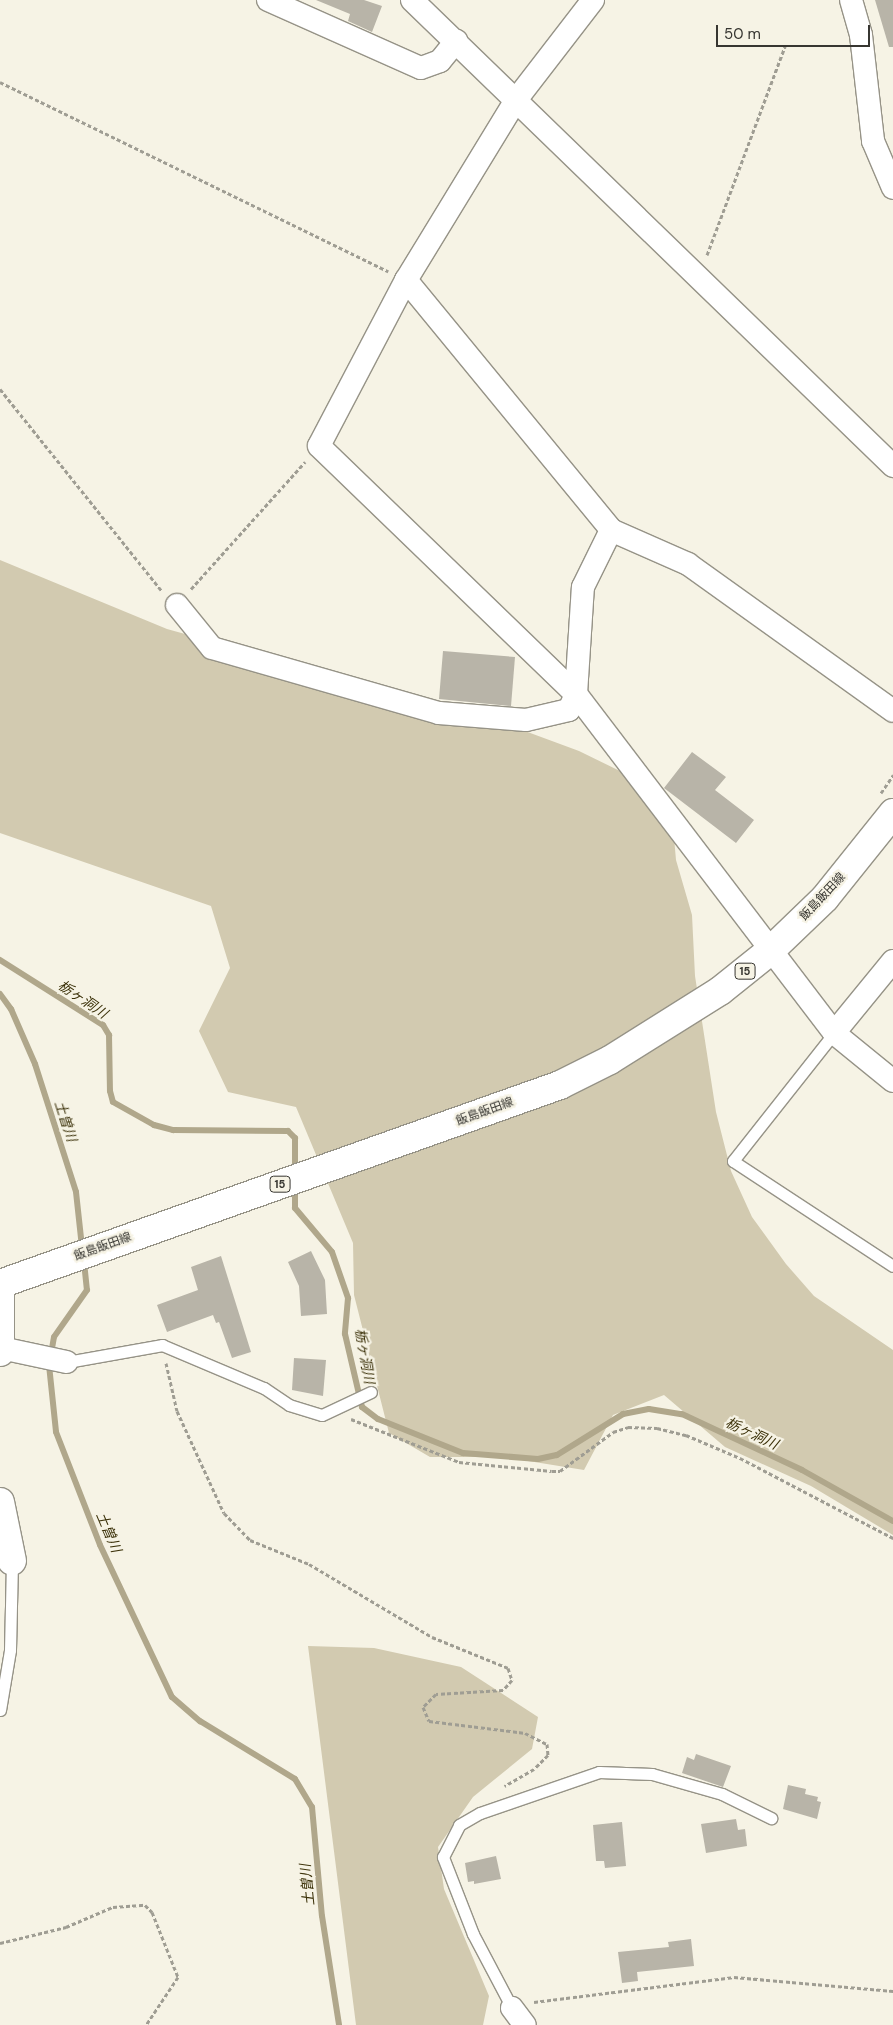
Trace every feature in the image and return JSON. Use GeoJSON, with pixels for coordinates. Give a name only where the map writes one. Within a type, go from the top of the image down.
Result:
{"type":"FeatureCollection","features":[{"type":"Feature","properties":{"kind":"main road","name":"飯島飯田線"},"geometry":{"type":"LineString","coordinates":[[0,1285],[560,1085],[662,1029],[720,991],[770,952],[825,898],[893,813]]}},
{"type":"Feature","properties":{"kind":"main road"},"geometry":{"type":"LineString","coordinates":[[0,1285],[0,1350]]}},
{"type":"Feature","properties":{"kind":"main road"},"geometry":{"type":"LineString","coordinates":[[0,1502],[12,1560]]}},
{"type":"Feature","properties":{"kind":"street"},"geometry":{"type":"LineString","coordinates":[[268,0],[421,68],[440,61],[456,41]]}},
{"type":"Feature","properties":{"kind":"street"},"geometry":{"type":"LineString","coordinates":[[412,0],[893,466]]}},
{"type":"Feature","properties":{"kind":"street"},"geometry":{"type":"LineString","coordinates":[[593,0],[516,100],[406,280],[319,446],[576,694],[770,952],[834,1033],[893,1081]]}},
{"type":"Feature","properties":{"kind":"street"},"geometry":{"type":"LineString","coordinates":[[852,0],[861,35],[873,140],[893,188]]}},
{"type":"Feature","properties":{"kind":"street"},"geometry":{"type":"LineString","coordinates":[[406,280],[611,530],[688,564],[893,711]]}},
{"type":"Feature","properties":{"kind":"street"},"geometry":{"type":"LineString","coordinates":[[176,605],[212,648],[439,713],[526,720],[569,710],[576,694],[583,587],[611,530]]}},
{"type":"Feature","properties":{"kind":"street"},"geometry":{"type":"LineString","coordinates":[[834,1033],[893,961]]}},
{"type":"Feature","properties":{"kind":"street"},"geometry":{"type":"LineString","coordinates":[[0,1350],[67,1362]]}},
{"type":"Feature","properties":{"kind":"lane"},"geometry":{"type":"LineString","coordinates":[[834,1033],[733,1161],[893,1266]]}},
{"type":"Feature","properties":{"kind":"lane"},"geometry":{"type":"LineString","coordinates":[[67,1362],[162,1345],[264,1388],[289,1405],[322,1415],[371,1392]]}},
{"type":"Feature","properties":{"kind":"lane"},"geometry":{"type":"LineString","coordinates":[[0,1710],[10,1650],[12,1560]]}},
{"type":"Feature","properties":{"kind":"lane"},"geometry":{"type":"LineString","coordinates":[[519,2017],[473,1934],[443,1857],[459,1825],[480,1813],[599,1772],[652,1774],[722,1794],[771,1818]]}},
{"type":"Feature","properties":{"kind":"path"},"geometry":{"type":"LineString","coordinates":[[698,277],[785,46]]}},
{"type":"Feature","properties":{"kind":"path"},"geometry":{"type":"LineString","coordinates":[[0,82],[406,280]]}},
{"type":"Feature","properties":{"kind":"path"},"geometry":{"type":"LineString","coordinates":[[0,389],[176,605],[319,446]]}},
{"type":"Feature","properties":{"kind":"path"},"geometry":{"type":"LineString","coordinates":[[162,1345],[181,1419],[224,1514],[250,1540],[309,1564],[432,1637],[508,1668],[512,1680],[503,1690],[436,1694],[423,1708],[428,1721],[525,1733],[547,1744],[548,1755],[534,1768],[498,1789]]}},
{"type":"Feature","properties":{"kind":"path"},"geometry":{"type":"LineString","coordinates":[[322,1415],[358,1420],[459,1462],[552,1471],[560,1471],[614,1432],[628,1427],[657,1428],[686,1435],[740,1458],[893,1538]]}},
{"type":"Feature","properties":{"kind":"path"},"geometry":{"type":"LineString","coordinates":[[0,1942],[66,1928],[113,1907],[145,1905],[152,1912],[178,1976],[146,2025]]}},
{"type":"Feature","properties":{"kind":"path"},"geometry":{"type":"LineString","coordinates":[[519,2017],[522,2004],[734,1977],[893,1991]]}},
{"type":"Feature","properties":{"kind":"shaded area"},"geometry":{"type":"Polygon","coordinates":[[[0,560],[167,629],[495,720],[579,751],[624,773],[672,815],[676,860],[692,915],[695,976],[716,1112],[731,1171],[752,1217],[786,1264],[814,1296],[893,1350],[893,1535],[811,1486],[725,1447],[664,1395],[613,1415],[584,1470],[503,1457],[430,1457],[389,1433],[354,1295],[353,1243],[296,1107],[228,1092],[199,1031],[230,968],[211,906],[0,833],[0,560]]]}},
{"type":"Feature","properties":{"kind":"shaded area"},"geometry":{"type":"Polygon","coordinates":[[[308,1646],[374,1648],[461,1667],[538,1717],[532,1749],[473,1797],[438,1847],[444,1889],[489,1996],[483,2025],[356,2025],[308,1646]]]}},
{"type":"Feature","properties":{"kind":"building"},"geometry":{"type":"Polygon","coordinates":[[[316,0],[364,0],[382,6],[372,32],[348,21],[350,14],[316,0]]]}},
{"type":"Feature","properties":{"kind":"building"},"geometry":{"type":"Polygon","coordinates":[[[875,0],[893,0],[893,47],[889,47],[875,0]]]}},
{"type":"Feature","properties":{"kind":"building"},"geometry":{"type":"Polygon","coordinates":[[[443,651],[515,657],[511,706],[439,699],[443,651]]]}},
{"type":"Feature","properties":{"kind":"building"},"geometry":{"type":"Polygon","coordinates":[[[692,752],[726,777],[715,790],[754,820],[736,843],[664,788],[692,752]]]}},
{"type":"Feature","properties":{"kind":"building"},"geometry":{"type":"Polygon","coordinates":[[[311,1251],[325,1280],[327,1314],[301,1316],[299,1286],[288,1262],[311,1251]]]}},
{"type":"Feature","properties":{"kind":"building"},"geometry":{"type":"Polygon","coordinates":[[[221,1256],[251,1352],[232,1358],[219,1322],[216,1323],[213,1315],[167,1332],[157,1305],[198,1290],[191,1267],[221,1256]]]}},
{"type":"Feature","properties":{"kind":"building"},"geometry":{"type":"Polygon","coordinates":[[[294,1358],[326,1360],[323,1396],[292,1390],[294,1358]]]}},
{"type":"Feature","properties":{"kind":"building"},"geometry":{"type":"Polygon","coordinates":[[[696,1754],[731,1766],[723,1787],[682,1773],[687,1757],[694,1760],[696,1754]]]}},
{"type":"Feature","properties":{"kind":"building"},"geometry":{"type":"Polygon","coordinates":[[[788,1785],[806,1789],[805,1794],[818,1797],[817,1801],[821,1802],[817,1819],[783,1809],[788,1785]]]}},
{"type":"Feature","properties":{"kind":"building"},"geometry":{"type":"Polygon","coordinates":[[[736,1819],[738,1830],[745,1829],[747,1846],[706,1853],[701,1824],[736,1819]]]}},
{"type":"Feature","properties":{"kind":"building"},"geometry":{"type":"Polygon","coordinates":[[[622,1822],[626,1866],[605,1868],[604,1861],[596,1861],[593,1825],[622,1822]]]}},
{"type":"Feature","properties":{"kind":"building"},"geometry":{"type":"Polygon","coordinates":[[[496,1856],[501,1879],[474,1884],[474,1881],[468,1882],[465,1863],[496,1856]]]}},
{"type":"Feature","properties":{"kind":"building"},"geometry":{"type":"Polygon","coordinates":[[[691,1939],[694,1966],[637,1972],[638,1981],[622,1983],[618,1952],[669,1947],[668,1942],[691,1939]]]}},
{"type":"Feature","properties":{"kind":"waterway","name":"栃ヶ洞川"},"geometry":{"type":"LineString","coordinates":[[0,960],[103,1025],[109,1035],[110,1091],[113,1102],[154,1125],[173,1130],[288,1131],[295,1138],[295,1172]]}},
{"type":"Feature","properties":{"kind":"waterway","name":"土曽川"},"geometry":{"type":"LineString","coordinates":[[0,994],[11,1009],[35,1064],[76,1192],[82,1247]]}},
{"type":"Feature","properties":{"kind":"waterway","name":"栃ヶ洞川"},"geometry":{"type":"LineString","coordinates":[[295,1187],[295,1208],[332,1252],[348,1298],[345,1334],[362,1407],[378,1419],[463,1453],[538,1459],[557,1455],[623,1414],[649,1409],[682,1414],[802,1470],[893,1521]]}},
{"type":"Feature","properties":{"kind":"waterway","name":"土曽川"},"geometry":{"type":"LineString","coordinates":[[84,1262],[87,1290],[54,1337],[49,1365],[56,1432],[100,1545],[172,1697],[200,1721],[295,1779],[312,1807],[322,1916],[339,2025]]}}]}
